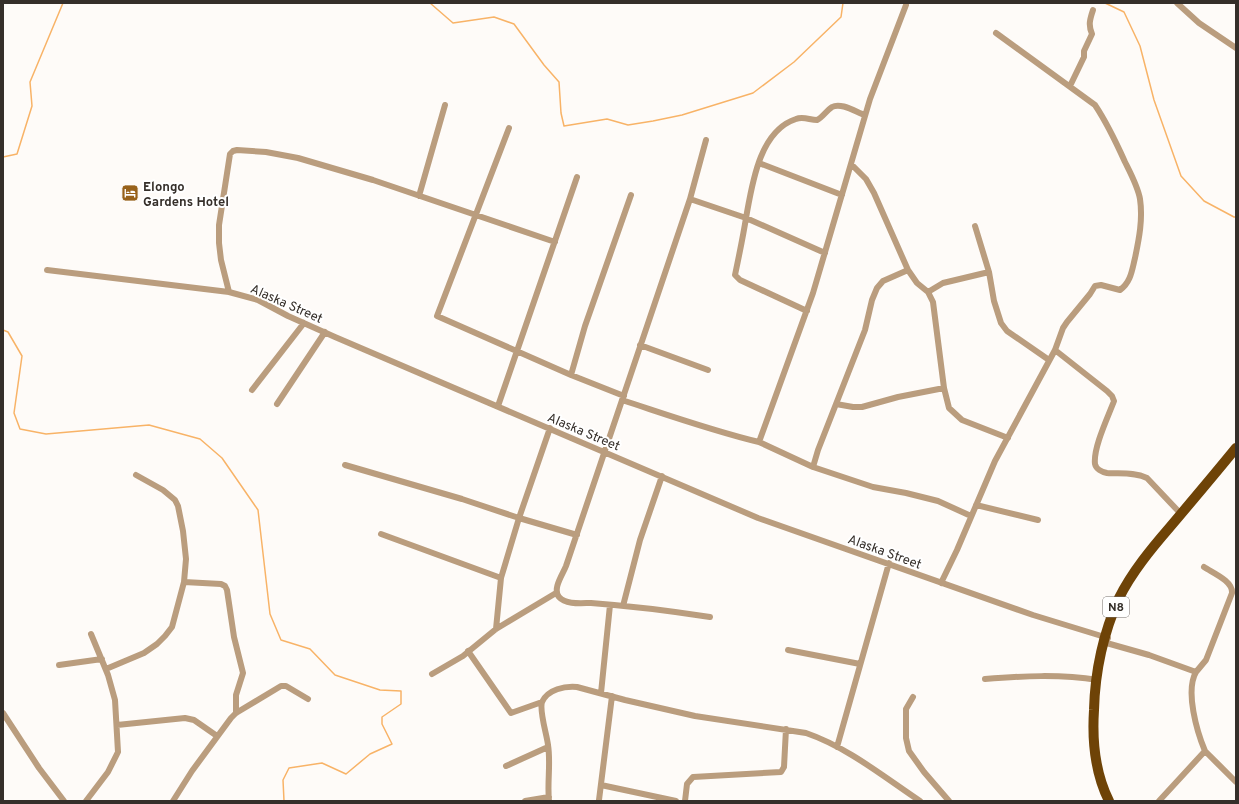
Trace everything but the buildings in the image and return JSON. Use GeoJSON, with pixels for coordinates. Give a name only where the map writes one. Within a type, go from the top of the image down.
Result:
{"type":"FeatureCollection","features":[{"type":"Feature","properties":{"kind":"highway","name":"N8"},"geometry":{"type":"LineString","coordinates":[[1106,641],[1125,599],[1144,567],[1236,448]]}},
{"type":"Feature","properties":{"kind":"highway","name":"N8"},"geometry":{"type":"LineString","coordinates":[[1114,801],[1104,776],[1100,750],[1098,662],[1120,597],[1144,558],[1181,514],[1236,456]]}},
{"type":"Feature","properties":{"kind":"highway","name":"N8"},"geometry":{"type":"LineString","coordinates":[[1099,680],[1093,716],[1095,751],[1099,778],[1109,801]]}},
{"type":"Feature","properties":{"kind":"street"},"geometry":{"type":"LineString","coordinates":[[1177,3],[1199,23],[1236,48]]}},
{"type":"Feature","properties":{"kind":"street"},"geometry":{"type":"LineString","coordinates":[[759,442],[807,311],[865,115],[906,5]]}},
{"type":"Feature","properties":{"kind":"street"},"geometry":{"type":"LineString","coordinates":[[1070,86],[1084,57],[1084,51],[1092,34],[1089,28],[1089,22],[1093,10]]}},
{"type":"Feature","properties":{"kind":"street"},"geometry":{"type":"LineString","coordinates":[[941,583],[957,550],[995,461],[1055,350],[1067,322],[1095,286],[1101,285],[1120,290],[1126,286],[1131,277],[1140,231],[1140,199],[1134,180],[1114,137],[1095,105],[996,33]]}},
{"type":"Feature","properties":{"kind":"street"},"geometry":{"type":"LineString","coordinates":[[419,196],[445,104]]}},
{"type":"Feature","properties":{"kind":"street"},"geometry":{"type":"LineString","coordinates":[[807,311],[737,278],[735,275],[752,185],[762,154],[773,134],[788,123],[797,118],[817,120],[830,108],[835,106],[846,107],[865,115]]}},
{"type":"Feature","properties":{"kind":"street"},"geometry":{"type":"LineString","coordinates":[[509,128],[436,316],[664,415],[759,442],[813,466],[873,487],[906,493],[938,502],[971,516]]}},
{"type":"Feature","properties":{"kind":"street"},"geometry":{"type":"LineString","coordinates":[[706,140],[690,199],[566,566],[556,588],[556,594],[559,598],[570,602],[610,604],[710,617]]}},
{"type":"Feature","properties":{"kind":"street"},"geometry":{"type":"LineString","coordinates":[[229,292],[221,260],[219,225],[230,154],[237,150],[266,152],[298,158],[419,196],[474,216],[555,242]]}},
{"type":"Feature","properties":{"kind":"street"},"geometry":{"type":"LineString","coordinates":[[759,163],[842,195]]}},
{"type":"Feature","properties":{"kind":"street"},"geometry":{"type":"LineString","coordinates":[[851,164],[866,179],[874,193],[908,270],[917,283],[928,292],[933,302],[944,388],[949,408],[962,420],[1008,438]]}},
{"type":"Feature","properties":{"kind":"street"},"geometry":{"type":"LineString","coordinates":[[498,406],[577,177]]}},
{"type":"Feature","properties":{"kind":"street"},"geometry":{"type":"LineString","coordinates":[[571,374],[585,326],[631,195]]}},
{"type":"Feature","properties":{"kind":"street"},"geometry":{"type":"LineString","coordinates":[[690,199],[746,218],[825,253]]}},
{"type":"Feature","properties":{"kind":"street"},"geometry":{"type":"LineString","coordinates":[[975,226],[989,272],[994,301],[1001,323],[1007,331],[1049,360]]}},
{"type":"Feature","properties":{"kind":"street","name":"Alaska Street"},"geometry":{"type":"LineString","coordinates":[[47,270],[229,292],[258,300],[304,323],[758,518],[1196,672]]}},
{"type":"Feature","properties":{"kind":"street"},"geometry":{"type":"LineString","coordinates":[[813,466],[865,330],[872,300],[883,281],[908,270]]}},
{"type":"Feature","properties":{"kind":"street"},"geometry":{"type":"LineString","coordinates":[[928,292],[943,283],[989,272]]}},
{"type":"Feature","properties":{"kind":"street"},"geometry":{"type":"LineString","coordinates":[[252,390],[304,323]]}},
{"type":"Feature","properties":{"kind":"street"},"geometry":{"type":"LineString","coordinates":[[277,404],[325,332]]}},
{"type":"Feature","properties":{"kind":"street"},"geometry":{"type":"LineString","coordinates":[[640,345],[708,370]]}},
{"type":"Feature","properties":{"kind":"street"},"geometry":{"type":"LineString","coordinates":[[1055,350],[1112,396],[1114,401],[1096,449],[1095,464],[1097,468],[1105,473],[1140,474],[1147,478],[1181,514]]}},
{"type":"Feature","properties":{"kind":"street"},"geometry":{"type":"LineString","coordinates":[[836,404],[862,407],[898,397],[944,388]]}},
{"type":"Feature","properties":{"kind":"street"},"geometry":{"type":"LineString","coordinates":[[496,629],[501,578],[519,518],[550,428]]}},
{"type":"Feature","properties":{"kind":"street"},"geometry":{"type":"LineString","coordinates":[[345,465],[577,534]]}},
{"type":"Feature","properties":{"kind":"street"},"geometry":{"type":"LineString","coordinates":[[106,669],[144,653],[165,636],[172,627],[184,582],[186,559],[183,531],[178,506],[175,500],[163,490],[136,475]]}},
{"type":"Feature","properties":{"kind":"street"},"geometry":{"type":"LineString","coordinates":[[623,606],[640,540],[662,476]]}},
{"type":"Feature","properties":{"kind":"street"},"geometry":{"type":"LineString","coordinates":[[976,505],[1038,520]]}},
{"type":"Feature","properties":{"kind":"street"},"geometry":{"type":"LineString","coordinates":[[381,534],[501,578]]}},
{"type":"Feature","properties":{"kind":"street"},"geometry":{"type":"LineString","coordinates":[[837,747],[889,563]]}},
{"type":"Feature","properties":{"kind":"street"},"geometry":{"type":"LineString","coordinates":[[1204,567],[1229,585],[1232,589],[1232,593],[1206,660],[1196,672],[1192,683],[1194,715],[1200,738],[1206,751],[1236,782]]}},
{"type":"Feature","properties":{"kind":"street"},"geometry":{"type":"LineString","coordinates":[[184,582],[221,584],[225,586],[227,590],[234,637],[243,673],[236,695],[236,713]]}},
{"type":"Feature","properties":{"kind":"street"},"geometry":{"type":"LineString","coordinates":[[432,674],[468,651],[496,629],[556,594]]}},
{"type":"Feature","properties":{"kind":"street"},"geometry":{"type":"LineString","coordinates":[[601,693],[610,604]]}},
{"type":"Feature","properties":{"kind":"street"},"geometry":{"type":"LineString","coordinates":[[86,801],[108,772],[118,752],[115,700],[106,669],[91,634]]}},
{"type":"Feature","properties":{"kind":"street"},"geometry":{"type":"LineString","coordinates":[[788,650],[860,664]]}},
{"type":"Feature","properties":{"kind":"street"},"geometry":{"type":"LineString","coordinates":[[468,651],[511,713],[542,702],[552,692],[563,687],[577,686],[695,716],[798,730],[814,735],[854,756],[920,801]]}},
{"type":"Feature","properties":{"kind":"street"},"geometry":{"type":"LineString","coordinates":[[59,664],[102,659]]}},
{"type":"Feature","properties":{"kind":"street"},"geometry":{"type":"LineString","coordinates":[[985,679],[1061,676],[1099,680]]}},
{"type":"Feature","properties":{"kind":"street"},"geometry":{"type":"LineString","coordinates":[[172,801],[217,736],[236,713],[281,686],[286,686],[308,699]]}},
{"type":"Feature","properties":{"kind":"street"},"geometry":{"type":"LineString","coordinates":[[599,800],[612,696]]}},
{"type":"Feature","properties":{"kind":"street"},"geometry":{"type":"LineString","coordinates":[[913,697],[906,709],[906,738],[909,751],[924,772],[949,801]]}},
{"type":"Feature","properties":{"kind":"street"},"geometry":{"type":"LineString","coordinates":[[525,801],[549,799],[548,747],[541,708],[542,702]]}},
{"type":"Feature","properties":{"kind":"street"},"geometry":{"type":"LineString","coordinates":[[4,718],[64,801]]}},
{"type":"Feature","properties":{"kind":"street"},"geometry":{"type":"LineString","coordinates":[[117,725],[185,718],[194,720],[217,736]]}},
{"type":"Feature","properties":{"kind":"street"},"geometry":{"type":"LineString","coordinates":[[685,801],[687,784],[693,777],[781,772],[784,767],[786,729]]}},
{"type":"Feature","properties":{"kind":"street"},"geometry":{"type":"LineString","coordinates":[[506,766],[548,747]]}},
{"type":"Feature","properties":{"kind":"street"},"geometry":{"type":"LineString","coordinates":[[1159,801],[1206,751]]}},
{"type":"Feature","properties":{"kind":"street"},"geometry":{"type":"LineString","coordinates":[[600,785],[676,801]]}},
{"type":"Feature","properties":{"kind":"waterway"},"geometry":{"type":"LineString","coordinates":[[3,157],[17,154],[32,106],[30,82],[63,3]]}},
{"type":"Feature","properties":{"kind":"waterway"},"geometry":{"type":"LineString","coordinates":[[430,3],[453,23],[494,17],[514,24],[544,65],[559,82],[561,113],[564,126],[607,119],[628,125],[653,121],[682,115],[753,93],[794,62],[841,17],[843,3]]}},
{"type":"Feature","properties":{"kind":"waterway"},"geometry":{"type":"LineString","coordinates":[[1105,3],[1124,12],[1140,46],[1154,100],[1181,176],[1204,201],[1236,217]]}},
{"type":"Feature","properties":{"kind":"waterway"},"geometry":{"type":"LineString","coordinates":[[3,330],[8,332],[22,356],[14,413],[20,429],[46,434],[149,425],[200,439],[222,458],[258,510],[270,614],[281,640],[310,649],[335,675],[380,690],[401,691],[401,704],[382,717],[382,724],[392,744],[370,754],[346,774],[322,763],[289,768],[283,780],[284,801]]}},
{"type":"Feature","properties":{"kind":"place","name":"Elongo Gardens Hotel"},"geometry":{"type":"Point","coordinates":[130,193]}}]}
